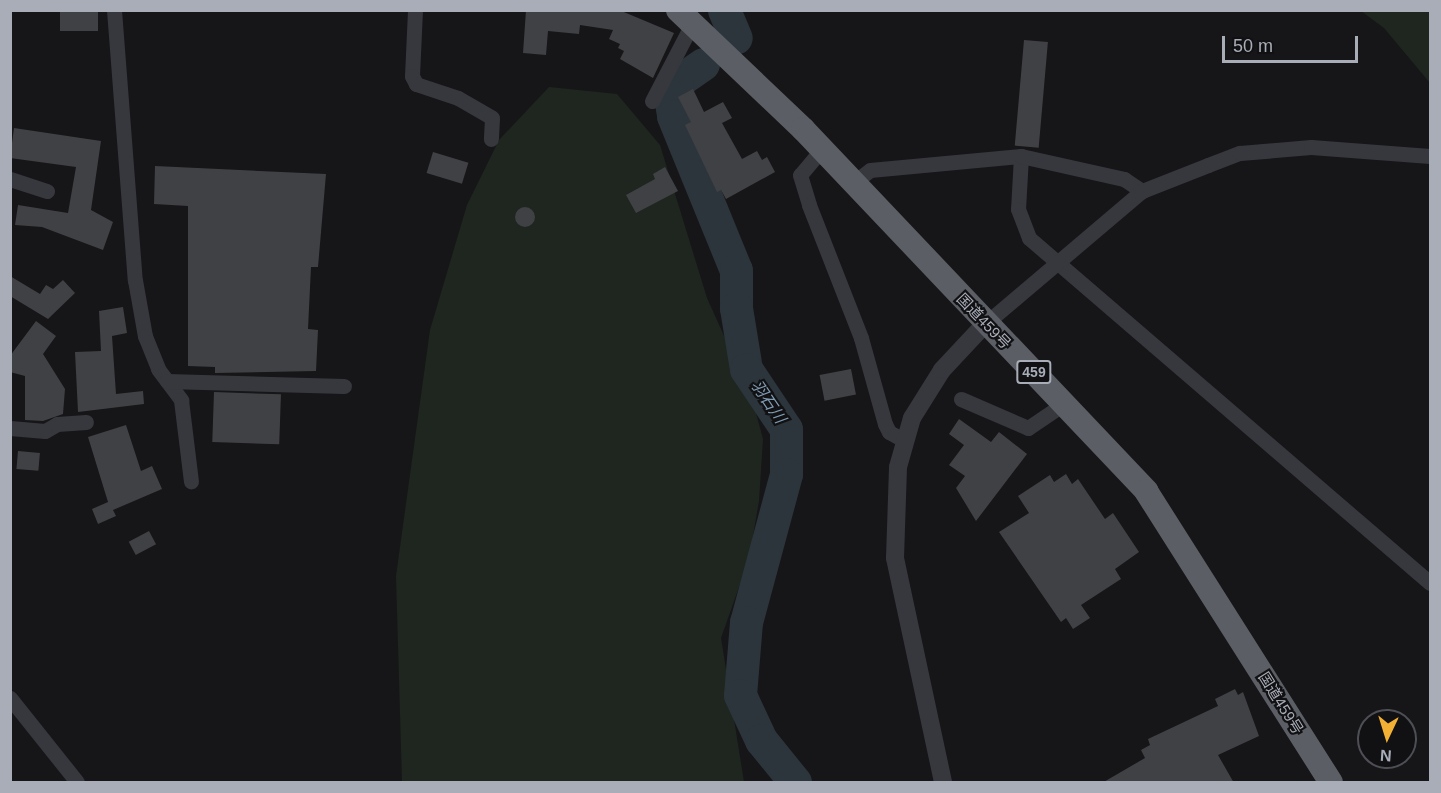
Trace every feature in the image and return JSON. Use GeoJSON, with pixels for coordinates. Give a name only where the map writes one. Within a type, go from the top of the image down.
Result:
{"type":"FeatureCollection","features":[{"type":"Feature","properties":{"kind":"highway","name":"国道459号"},"geometry":{"type":"LineString","coordinates":[[685,17],[822,149],[985,324],[1065,403],[1146,491],[1331,783]]}},
{"type":"Feature","properties":{"kind":"street"},"geometry":{"type":"LineString","coordinates":[[114,10],[135,280],[146,336],[167,381],[181,400],[191,481]]}},
{"type":"Feature","properties":{"kind":"street"},"geometry":{"type":"LineString","coordinates":[[415,10],[412,76],[416,84],[458,98],[492,118],[491,139]]}},
{"type":"Feature","properties":{"kind":"street"},"geometry":{"type":"LineString","coordinates":[[652,101],[685,17]]}},
{"type":"Feature","properties":{"kind":"street"},"geometry":{"type":"LineString","coordinates":[[943,783],[895,558],[898,466],[912,418],[942,370],[985,324],[1054,262],[1142,191],[1240,153],[1279,148],[1431,156]]}},
{"type":"Feature","properties":{"kind":"street"},"geometry":{"type":"LineString","coordinates":[[822,149],[800,175],[809,205],[861,338],[885,424],[889,432],[905,441]]}},
{"type":"Feature","properties":{"kind":"street"},"geometry":{"type":"LineString","coordinates":[[1022,156],[1018,209],[1022,226],[1054,262],[1431,583]]}},
{"type":"Feature","properties":{"kind":"street"},"geometry":{"type":"LineString","coordinates":[[853,183],[870,170],[1022,156],[1124,179],[1142,191]]}},
{"type":"Feature","properties":{"kind":"street"},"geometry":{"type":"LineString","coordinates":[[10,179],[47,191]]}},
{"type":"Feature","properties":{"kind":"street"},"geometry":{"type":"LineString","coordinates":[[167,381],[344,386]]}},
{"type":"Feature","properties":{"kind":"street"},"geometry":{"type":"LineString","coordinates":[[962,399],[1028,428],[1065,403]]}},
{"type":"Feature","properties":{"kind":"street"},"geometry":{"type":"LineString","coordinates":[[10,428],[45,431],[57,424],[86,422]]}},
{"type":"Feature","properties":{"kind":"street"},"geometry":{"type":"LineString","coordinates":[[10,698],[76,783]]}},
{"type":"Feature","properties":{"kind":"shaded area"},"geometry":{"type":"Polygon","coordinates":[[[1361,11],[1430,11],[1430,83],[1384,28],[1361,11]]]}},
{"type":"Feature","properties":{"kind":"shaded area"},"geometry":{"type":"Polygon","coordinates":[[[549,87],[617,94],[660,145],[707,298],[752,398],[763,439],[759,501],[749,559],[721,638],[744,782],[402,782],[396,576],[430,330],[467,205],[499,140],[549,87]]]}},
{"type":"Feature","properties":{"kind":"building"},"geometry":{"type":"Polygon","coordinates":[[[60,10],[98,10],[98,31],[60,31],[60,10]]]}},
{"type":"Feature","properties":{"kind":"building"},"geometry":{"type":"Polygon","coordinates":[[[526,10],[619,10],[674,33],[653,78],[620,59],[624,51],[618,48],[620,44],[609,39],[613,30],[580,25],[579,34],[548,31],[546,55],[523,53],[526,10]]]}},
{"type":"Feature","properties":{"kind":"building"},"geometry":{"type":"Polygon","coordinates":[[[1024,40],[1048,42],[1039,148],[1015,146],[1024,40]]]}},
{"type":"Feature","properties":{"kind":"building"},"geometry":{"type":"Polygon","coordinates":[[[693,89],[704,112],[723,102],[732,118],[722,123],[742,159],[757,151],[762,160],[767,157],[775,172],[726,199],[721,190],[717,192],[685,125],[691,122],[678,97],[693,89]]]}},
{"type":"Feature","properties":{"kind":"building"},"geometry":{"type":"Polygon","coordinates":[[[14,128],[101,141],[91,210],[113,222],[103,250],[42,227],[15,225],[18,205],[68,213],[76,167],[10,158],[14,128]]]}},
{"type":"Feature","properties":{"kind":"building"},"geometry":{"type":"Polygon","coordinates":[[[433,152],[468,163],[462,184],[427,173],[433,152]]]}},
{"type":"Feature","properties":{"kind":"building"},"geometry":{"type":"Polygon","coordinates":[[[155,166],[326,174],[318,267],[311,267],[308,329],[318,330],[316,371],[215,373],[215,367],[188,366],[188,206],[154,204],[155,166]]]}},
{"type":"Feature","properties":{"kind":"building"},"geometry":{"type":"Polygon","coordinates":[[[665,167],[678,191],[636,213],[626,195],[655,179],[653,174],[665,167]]]}},
{"type":"Feature","properties":{"kind":"building"},"geometry":{"type":"Polygon","coordinates":[[[525,207],[532,210],[535,217],[532,224],[525,227],[518,224],[515,217],[518,210],[525,207]]]}},
{"type":"Feature","properties":{"kind":"building"},"geometry":{"type":"Polygon","coordinates":[[[10,276],[40,294],[46,285],[53,289],[63,280],[75,293],[48,319],[10,296],[10,276]]]}},
{"type":"Feature","properties":{"kind":"building"},"geometry":{"type":"Polygon","coordinates":[[[123,307],[127,333],[112,336],[116,394],[143,391],[144,404],[78,412],[75,352],[101,351],[99,311],[123,307]]]}},
{"type":"Feature","properties":{"kind":"building"},"geometry":{"type":"Polygon","coordinates":[[[36,321],[56,336],[43,354],[65,389],[63,414],[43,421],[25,420],[25,376],[10,372],[10,356],[36,321]]]}},
{"type":"Feature","properties":{"kind":"building"},"geometry":{"type":"Polygon","coordinates":[[[851,369],[856,395],[825,401],[820,375],[851,369]]]}},
{"type":"Feature","properties":{"kind":"building"},"geometry":{"type":"Polygon","coordinates":[[[214,392],[281,394],[279,444],[212,442],[214,392]]]}},
{"type":"Feature","properties":{"kind":"building"},"geometry":{"type":"Polygon","coordinates":[[[959,419],[991,442],[999,432],[1027,454],[976,521],[956,488],[965,476],[949,465],[964,445],[949,434],[959,419]]]}},
{"type":"Feature","properties":{"kind":"building"},"geometry":{"type":"Polygon","coordinates":[[[126,425],[141,471],[152,466],[162,489],[113,510],[116,516],[98,524],[92,509],[108,502],[88,437],[126,425]]]}},
{"type":"Feature","properties":{"kind":"building"},"geometry":{"type":"Polygon","coordinates":[[[18,451],[40,453],[38,471],[16,469],[18,451]]]}},
{"type":"Feature","properties":{"kind":"building"},"geometry":{"type":"Polygon","coordinates":[[[1066,474],[1072,484],[1078,479],[1105,519],[1113,513],[1139,552],[1115,569],[1121,579],[1081,605],[1090,618],[1073,629],[1066,618],[1061,622],[999,532],[1029,513],[1018,496],[1050,475],[1054,482],[1066,474]]]}},
{"type":"Feature","properties":{"kind":"building"},"geometry":{"type":"Polygon","coordinates":[[[149,531],[156,544],[136,555],[129,542],[149,531]]]}},
{"type":"Feature","properties":{"kind":"building"},"geometry":{"type":"Polygon","coordinates":[[[1235,689],[1238,695],[1243,692],[1259,736],[1218,755],[1234,783],[1102,783],[1145,758],[1141,750],[1150,745],[1148,739],[1218,706],[1215,699],[1235,689]]]}},
{"type":"Feature","properties":{"kind":"waterway","name":"羽石川"},"geometry":{"type":"LineString","coordinates":[[724,10],[736,38]]}},
{"type":"Feature","properties":{"kind":"waterway","name":"羽石川"},"geometry":{"type":"LineString","coordinates":[[703,64],[677,82],[670,96],[673,116],[736,270],[736,308],[746,369],[786,429],[786,474],[746,622],[740,695],[761,740],[795,782]]}}]}
